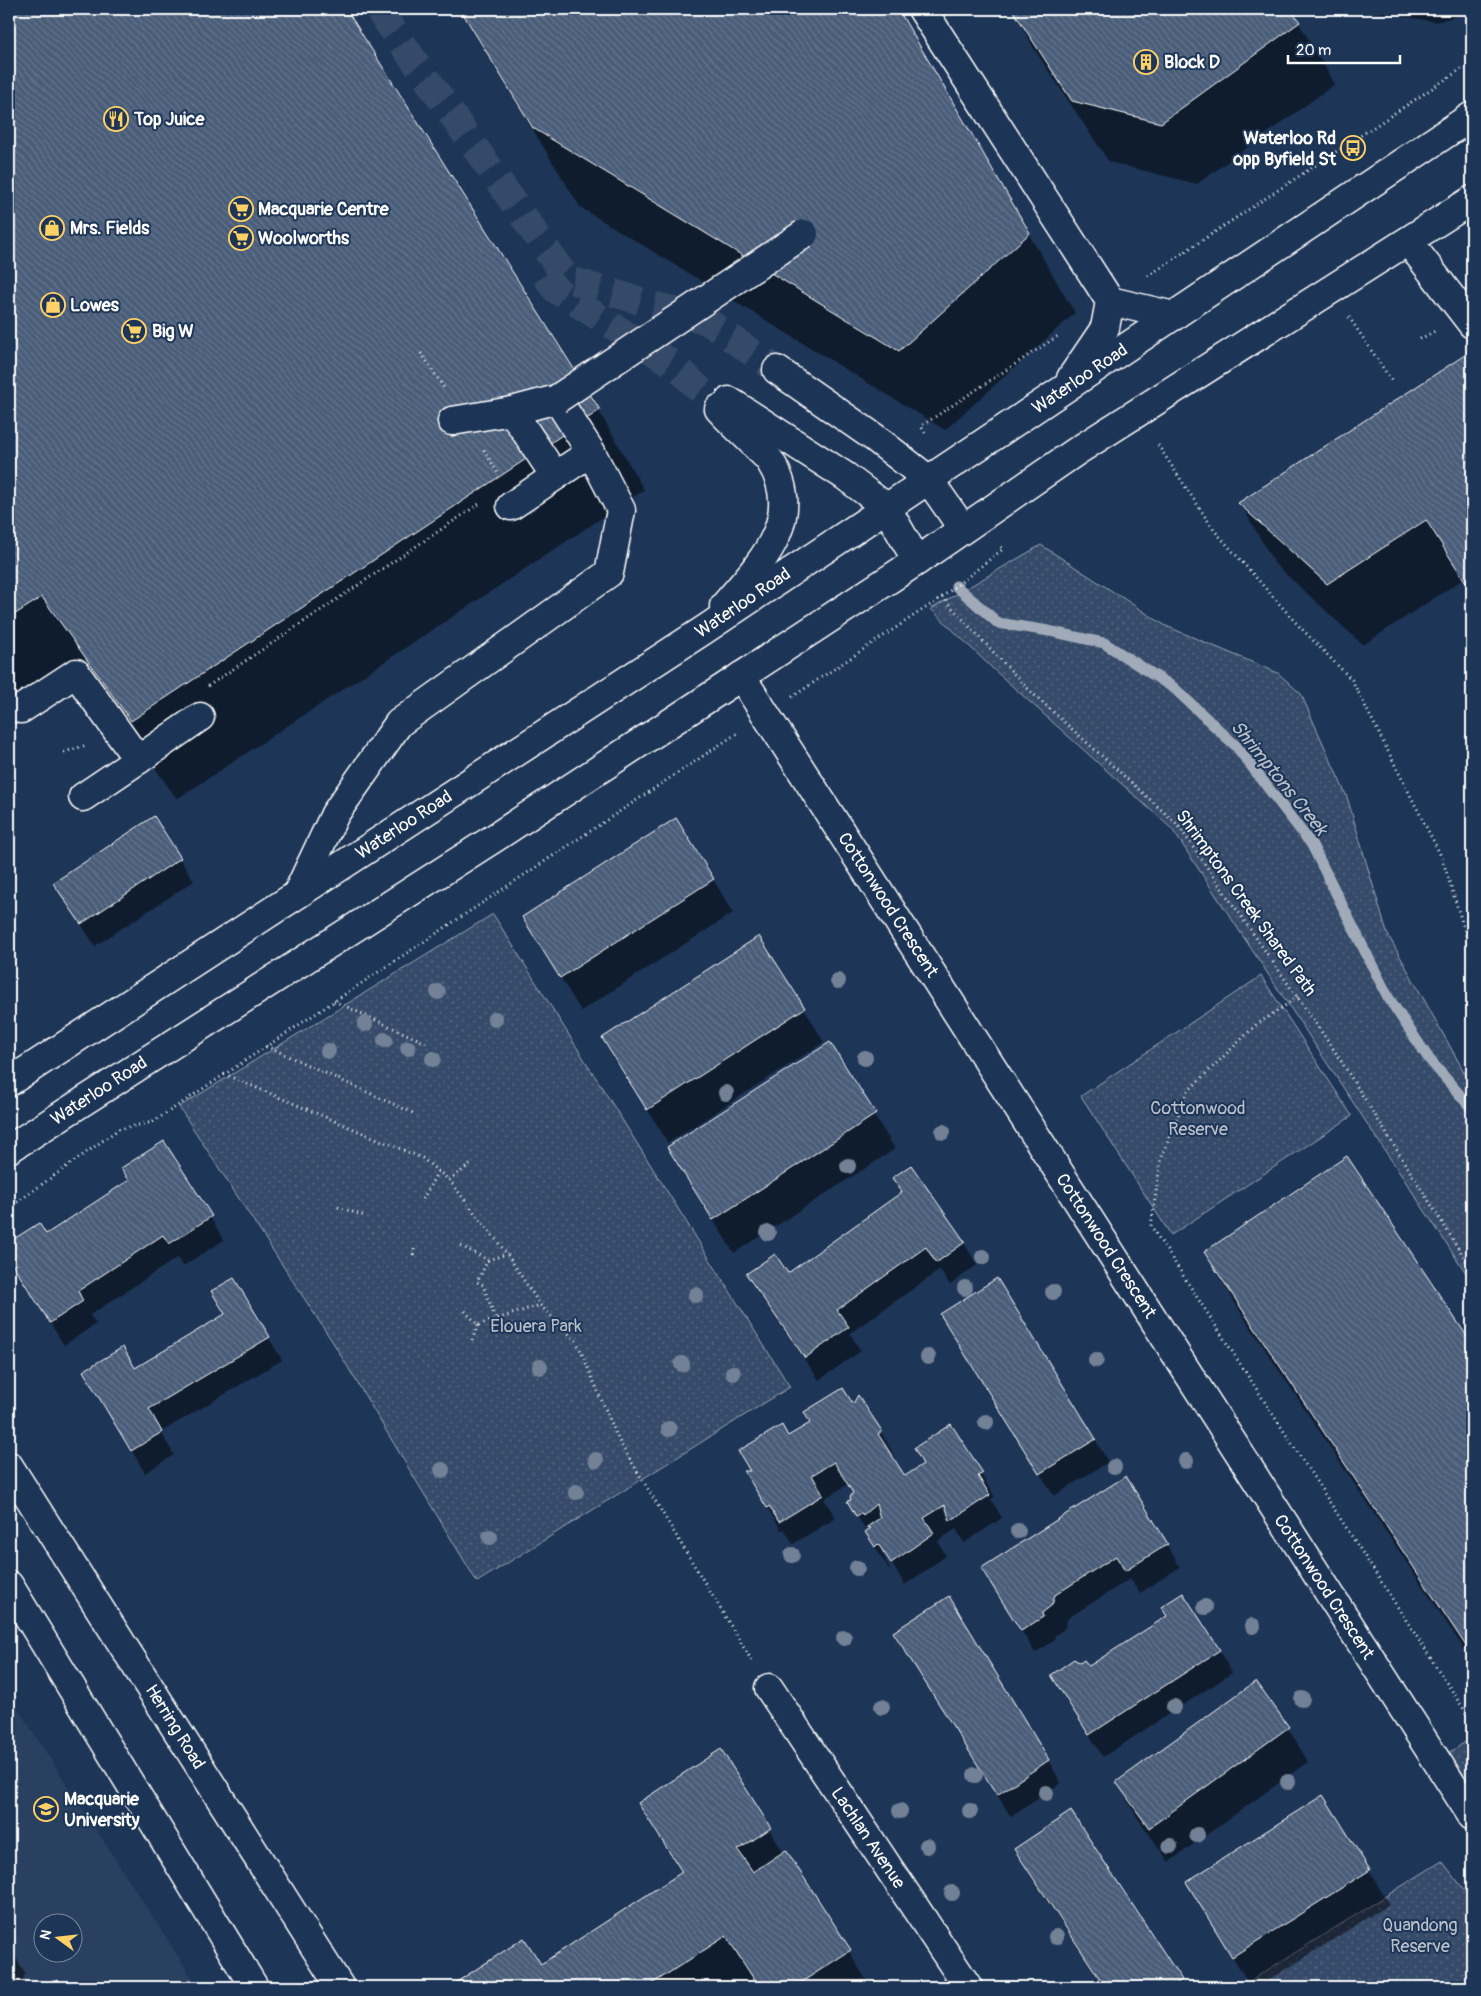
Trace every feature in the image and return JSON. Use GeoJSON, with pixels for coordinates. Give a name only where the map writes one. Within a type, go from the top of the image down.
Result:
{"type":"FeatureCollection","features":[{"type":"Feature","properties":{"kind":"street"},"geometry":{"type":"LineString","coordinates":[[922,9],[1110,301],[1105,328],[1064,390]]}},
{"type":"Feature","properties":{"kind":"street","name":"Waterloo Road"},"geometry":{"type":"LineString","coordinates":[[9,1082],[704,630],[1472,116]]}},
{"type":"Feature","properties":{"kind":"street","name":"Waterloo Road"},"geometry":{"type":"LineString","coordinates":[[9,1149],[496,838],[917,561],[1077,451],[1472,200]]}},
{"type":"Feature","properties":{"kind":"street"},"geometry":{"type":"LineString","coordinates":[[458,420],[512,411],[557,399],[804,234]]}},
{"type":"Feature","properties":{"kind":"street"},"geometry":{"type":"LineString","coordinates":[[1408,241],[1472,324]]}},
{"type":"Feature","properties":{"kind":"street"},"geometry":{"type":"LineString","coordinates":[[1110,301],[1174,316]]}},
{"type":"Feature","properties":{"kind":"street"},"geometry":{"type":"LineString","coordinates":[[777,370],[875,438],[929,480],[962,529]]}},
{"type":"Feature","properties":{"kind":"street"},"geometry":{"type":"LineString","coordinates":[[297,894],[335,814],[399,723],[608,573],[621,510],[591,452],[557,399]]}},
{"type":"Feature","properties":{"kind":"street"},"geometry":{"type":"LineString","coordinates":[[704,630],[764,559],[776,539],[781,519],[782,500],[779,479],[769,460],[724,405],[846,476],[886,507],[917,561]]}},
{"type":"Feature","properties":{"kind":"street"},"geometry":{"type":"LineString","coordinates":[[512,411],[555,476]]}},
{"type":"Feature","properties":{"kind":"street"},"geometry":{"type":"LineString","coordinates":[[511,506],[591,452]]}},
{"type":"Feature","properties":{"kind":"street"},"geometry":{"type":"LineString","coordinates":[[21,709],[76,673],[138,760]]}},
{"type":"Feature","properties":{"kind":"street","name":"Cottonwood Crescent"},"geometry":{"type":"LineString","coordinates":[[741,676],[1472,1816]]}},
{"type":"Feature","properties":{"kind":"street"},"geometry":{"type":"LineString","coordinates":[[83,797],[138,760],[200,704]]}},
{"type":"Feature","properties":{"kind":"street","name":"Herring Road"},"geometry":{"type":"LineString","coordinates":[[9,1466],[340,1987]]}},
{"type":"Feature","properties":{"kind":"street"},"geometry":{"type":"LineString","coordinates":[[9,1585],[254,1987]]}},
{"type":"Feature","properties":{"kind":"street","name":"Lachlan Avenue"},"geometry":{"type":"LineString","coordinates":[[769,1688],[968,1987]]}},
{"type":"Feature","properties":{"kind":"path"},"geometry":{"type":"LineString","coordinates":[[1110,301],[1472,62]]}},
{"type":"Feature","properties":{"kind":"path"},"geometry":{"type":"LineString","coordinates":[[1349,317],[1393,383]]}},
{"type":"Feature","properties":{"kind":"path"},"geometry":{"type":"LineString","coordinates":[[1420,339],[1435,331]]}},
{"type":"Feature","properties":{"kind":"path"},"geometry":{"type":"LineString","coordinates":[[921,426],[1061,334]]}},
{"type":"Feature","properties":{"kind":"path"},"geometry":{"type":"LineString","coordinates":[[421,353],[458,420],[501,478]]}},
{"type":"Feature","properties":{"kind":"path"},"geometry":{"type":"LineString","coordinates":[[1158,445],[1214,530],[1297,624],[1352,680],[1442,858],[1472,954]]}},
{"type":"Feature","properties":{"kind":"path"},"geometry":{"type":"LineString","coordinates":[[200,704],[482,503]]}},
{"type":"Feature","properties":{"kind":"path"},"geometry":{"type":"LineString","coordinates":[[794,695],[942,597],[1003,549]]}},
{"type":"Feature","properties":{"kind":"path","name":"Shrimptons Creek Shared Path"},"geometry":{"type":"LineString","coordinates":[[942,597],[1030,691],[1177,824],[1334,1050],[1472,1270]]}},
{"type":"Feature","properties":{"kind":"path"},"geometry":{"type":"LineString","coordinates":[[64,752],[120,736]]}},
{"type":"Feature","properties":{"kind":"path"},"geometry":{"type":"LineString","coordinates":[[9,1208],[119,1129],[152,1122],[730,738]]}},
{"type":"Feature","properties":{"kind":"path"},"geometry":{"type":"LineString","coordinates":[[1298,997],[1256,1025],[1187,1092],[1161,1159],[1151,1226],[1472,1722]]}},
{"type":"Feature","properties":{"kind":"path"},"geometry":{"type":"LineString","coordinates":[[334,1001],[426,1043]]}},
{"type":"Feature","properties":{"kind":"path"},"geometry":{"type":"LineString","coordinates":[[266,1046],[413,1113]]}},
{"type":"Feature","properties":{"kind":"path"},"geometry":{"type":"LineString","coordinates":[[223,1074],[422,1158],[449,1180],[507,1254],[540,1305],[577,1342],[619,1441],[769,1688]]}},
{"type":"Feature","properties":{"kind":"path"},"geometry":{"type":"LineString","coordinates":[[449,1180],[471,1164]]}},
{"type":"Feature","properties":{"kind":"path"},"geometry":{"type":"LineString","coordinates":[[423,1199],[438,1171]]}},
{"type":"Feature","properties":{"kind":"path"},"geometry":{"type":"LineString","coordinates":[[338,1207],[365,1216]]}},
{"type":"Feature","properties":{"kind":"path"},"geometry":{"type":"LineString","coordinates":[[413,1255],[415,1246]]}},
{"type":"Feature","properties":{"kind":"path"},"geometry":{"type":"LineString","coordinates":[[461,1246],[488,1260],[507,1254]]}},
{"type":"Feature","properties":{"kind":"path"},"geometry":{"type":"LineString","coordinates":[[488,1260],[477,1282],[483,1285],[496,1320]]}},
{"type":"Feature","properties":{"kind":"path"},"geometry":{"type":"LineString","coordinates":[[478,1325],[540,1305]]}},
{"type":"Feature","properties":{"kind":"path"},"geometry":{"type":"LineString","coordinates":[[465,1311],[478,1325]]}},
{"type":"Feature","properties":{"kind":"path"},"geometry":{"type":"LineString","coordinates":[[472,1340],[478,1325]]}},
{"type":"Feature","properties":{"kind":"shaded area","name":"Macquarie University"},"geometry":{"type":"Polygon","coordinates":[[[9,1695],[198,1987],[9,1987],[9,1695]]]}},
{"type":"Feature","properties":{"kind":"green space"},"geometry":{"type":"Polygon","coordinates":[[[1041,545],[1166,626],[1278,673],[1301,694],[1347,797],[1387,933],[1472,1086],[1472,1282],[1172,829],[992,668],[931,609],[1041,545]]]}},
{"type":"Feature","properties":{"kind":"green space","name":"Elouera Park"},"geometry":{"type":"Polygon","coordinates":[[[493,914],[790,1387],[477,1582],[334,1344],[179,1107],[493,914]]]}},
{"type":"Feature","properties":{"kind":"green space","name":"Cottonwood Reserve"},"geometry":{"type":"Polygon","coordinates":[[[1261,976],[1352,1116],[1171,1235],[1081,1096],[1261,976]]]}},
{"type":"Feature","properties":{"kind":"green space"},"geometry":{"type":"Polygon","coordinates":[[[1472,1738],[1472,1816],[1435,1761],[1472,1738]]]}},
{"type":"Feature","properties":{"kind":"green space","name":"Quandong Reserve"},"geometry":{"type":"Polygon","coordinates":[[[1442,1861],[1472,1900],[1472,1987],[1240,1987],[1442,1861]]]}},
{"type":"Feature","properties":{"kind":"building","name":"Macquarie Centre"},"geometry":{"type":"Polygon","coordinates":[[[9,9],[346,9],[600,410],[131,721],[42,597],[9,618],[9,9]]]}},
{"type":"Feature","properties":{"kind":"building"},"geometry":{"type":"Polygon","coordinates":[[[460,9],[898,9],[1030,233],[899,351],[533,128],[460,9]]]}},
{"type":"Feature","properties":{"kind":"building","name":"Block D"},"geometry":{"type":"Polygon","coordinates":[[[1012,9],[1290,9],[1300,22],[1161,123],[1072,101],[1012,9]]]}},
{"type":"Feature","properties":{"kind":"building"},"geometry":{"type":"Polygon","coordinates":[[[1471,351],[1472,592],[1426,520],[1327,584],[1238,503],[1471,351]]]}},
{"type":"Feature","properties":{"kind":"building"},"geometry":{"type":"Polygon","coordinates":[[[154,816],[181,858],[81,924],[53,883],[154,816]]]}},
{"type":"Feature","properties":{"kind":"building"},"geometry":{"type":"Polygon","coordinates":[[[676,818],[714,879],[560,978],[522,917],[676,818]]]}},
{"type":"Feature","properties":{"kind":"building"},"geometry":{"type":"Polygon","coordinates":[[[759,936],[805,1008],[647,1110],[602,1038],[759,936]]]}},
{"type":"Feature","properties":{"kind":"building"},"geometry":{"type":"Polygon","coordinates":[[[830,1042],[876,1114],[713,1220],[667,1147],[830,1042]]]}},
{"type":"Feature","properties":{"kind":"building"},"geometry":{"type":"Polygon","coordinates":[[[164,1141],[212,1216],[169,1244],[163,1235],[78,1291],[83,1301],[50,1323],[9,1259],[9,1242],[39,1223],[46,1234],[129,1180],[121,1168],[164,1141]]]}},
{"type":"Feature","properties":{"kind":"building"},"geometry":{"type":"Polygon","coordinates":[[[1347,1156],[1472,1344],[1472,1655],[1204,1252],[1347,1156]]]}},
{"type":"Feature","properties":{"kind":"building"},"geometry":{"type":"Polygon","coordinates":[[[911,1165],[965,1242],[936,1263],[926,1247],[837,1310],[849,1327],[805,1358],[746,1274],[775,1254],[788,1273],[902,1192],[892,1178],[911,1165]]]}},
{"type":"Feature","properties":{"kind":"building"},"geometry":{"type":"Polygon","coordinates":[[[234,1278],[270,1337],[149,1409],[162,1432],[131,1451],[83,1371],[123,1347],[135,1368],[225,1314],[211,1291],[234,1278]]]}},
{"type":"Feature","properties":{"kind":"building"},"geometry":{"type":"Polygon","coordinates":[[[997,1278],[1096,1439],[1039,1474],[940,1314],[997,1278]]]}},
{"type":"Feature","properties":{"kind":"building"},"geometry":{"type":"Polygon","coordinates":[[[843,1388],[853,1404],[858,1395],[882,1431],[878,1434],[905,1476],[923,1464],[914,1448],[951,1424],[983,1473],[978,1476],[990,1495],[950,1521],[945,1505],[924,1518],[934,1533],[891,1563],[878,1544],[875,1547],[865,1532],[871,1528],[867,1527],[880,1518],[876,1504],[863,1515],[862,1513],[856,1516],[847,1501],[851,1500],[850,1497],[853,1493],[834,1462],[812,1475],[823,1495],[779,1522],[769,1506],[767,1508],[744,1471],[750,1471],[738,1451],[782,1425],[788,1436],[810,1423],[804,1412],[843,1388]]]}},
{"type":"Feature","properties":{"kind":"building"},"geometry":{"type":"Polygon","coordinates":[[[1126,1476],[1168,1544],[1125,1571],[1116,1556],[1055,1595],[1052,1605],[1042,1613],[1043,1617],[1021,1631],[981,1568],[1126,1476]]]}},
{"type":"Feature","properties":{"kind":"building"},"geometry":{"type":"Polygon","coordinates":[[[1183,1593],[1220,1650],[1089,1735],[1051,1675],[1074,1659],[1080,1663],[1084,1660],[1089,1666],[1167,1616],[1161,1607],[1183,1593]]]}},
{"type":"Feature","properties":{"kind":"building"},"geometry":{"type":"Polygon","coordinates":[[[949,1596],[1049,1760],[997,1795],[893,1632],[949,1596]]]}},
{"type":"Feature","properties":{"kind":"building"},"geometry":{"type":"Polygon","coordinates":[[[1256,1681],[1289,1727],[1149,1828],[1116,1782],[1256,1681]]]}},
{"type":"Feature","properties":{"kind":"building"},"geometry":{"type":"Polygon","coordinates":[[[721,1749],[771,1828],[738,1850],[753,1872],[786,1850],[851,1950],[794,1987],[759,1987],[726,1936],[647,1987],[449,1987],[524,1938],[541,1964],[682,1872],[638,1803],[721,1749]]]}},
{"type":"Feature","properties":{"kind":"building"},"geometry":{"type":"Polygon","coordinates":[[[1323,1795],[1370,1870],[1232,1957],[1186,1882],[1323,1795]]]}},
{"type":"Feature","properties":{"kind":"building"},"geometry":{"type":"Polygon","coordinates":[[[1071,1811],[1182,1980],[1171,1987],[1105,1987],[1014,1849],[1071,1811]]]}},
{"type":"Feature","properties":{"kind":"waterway","name":"Shrimptons Creek"},"geometry":{"type":"LineString","coordinates":[[956,586],[998,623],[1049,631],[1104,643],[1174,688],[1236,746],[1312,845],[1388,997],[1429,1059],[1472,1109]]}},
{"type":"Feature","properties":{"kind":"tunnel"},"geometry":{"type":"LineString","coordinates":[[378,9],[567,279],[707,321],[777,370]]}},
{"type":"Feature","properties":{"kind":"tunnel"},"geometry":{"type":"LineString","coordinates":[[545,275],[556,290],[676,366],[719,409]]}},
{"type":"Feature","properties":{"kind":"place","name":"Block D"},"geometry":{"type":"Point","coordinates":[1146,62]}},
{"type":"Feature","properties":{"kind":"place","name":"Top Juice"},"geometry":{"type":"Point","coordinates":[116,119]}},
{"type":"Feature","properties":{"kind":"place","name":"Waterloo Rd opp Byfield St"},"geometry":{"type":"Point","coordinates":[1353,148]}},
{"type":"Feature","properties":{"kind":"place","name":"Macquarie Centre"},"geometry":{"type":"Point","coordinates":[241,209]}},
{"type":"Feature","properties":{"kind":"place","name":"Mrs. Fields"},"geometry":{"type":"Point","coordinates":[52,228]}},
{"type":"Feature","properties":{"kind":"place","name":"Woolworths"},"geometry":{"type":"Point","coordinates":[241,238]}},
{"type":"Feature","properties":{"kind":"place","name":"Lowes"},"geometry":{"type":"Point","coordinates":[53,305]}},
{"type":"Feature","properties":{"kind":"place","name":"Big W"},"geometry":{"type":"Point","coordinates":[134,331]}},
{"type":"Feature","properties":{"kind":"place","name":"Macquarie University"},"geometry":{"type":"Point","coordinates":[46,1809]}}]}
